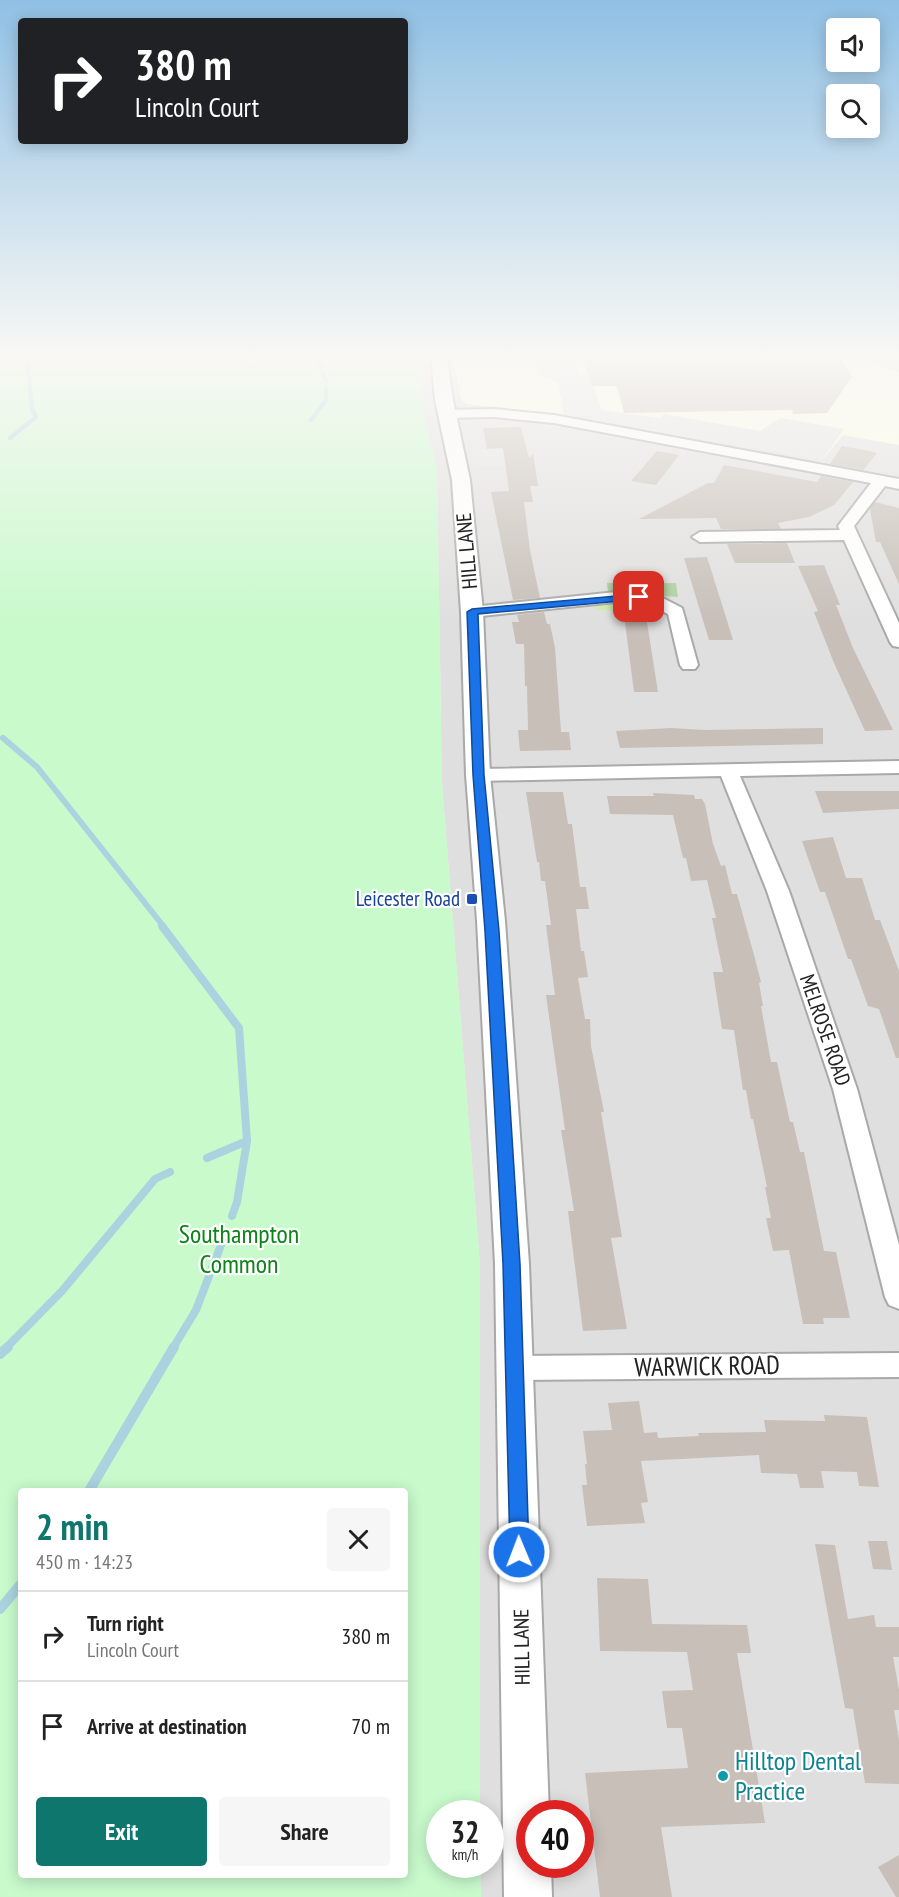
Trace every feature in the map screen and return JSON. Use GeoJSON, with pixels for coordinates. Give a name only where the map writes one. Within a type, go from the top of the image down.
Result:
{"type":"FeatureCollection","features":[{"type":"Feature","properties":{"kind":"street","name":"HILL LANE"},"geometry":{"type":"LineString","coordinates":[[453,446],[460,480],[472,612],[478,775],[492,931],[511,1252],[528,1897]]}},
{"type":"Feature","properties":{"kind":"street"},"geometry":{"type":"LineString","coordinates":[[692,446],[891,482]]}},
{"type":"Feature","properties":{"kind":"street"},"geometry":{"type":"LineString","coordinates":[[891,482],[850,517],[846,526],[899,642]]}},
{"type":"Feature","properties":{"kind":"street"},"geometry":{"type":"LineString","coordinates":[[700,537],[849,535]]}},
{"type":"Feature","properties":{"kind":"street"},"geometry":{"type":"LineString","coordinates":[[472,612],[626,596],[650,599],[662,602],[676,612],[688,659],[708,653]]}},
{"type":"Feature","properties":{"kind":"street"},"geometry":{"type":"LineString","coordinates":[[478,775],[899,767]]}},
{"type":"Feature","properties":{"kind":"street","name":"MELROSE ROAD"},"geometry":{"type":"LineString","coordinates":[[728,770],[778,891],[845,1089],[899,1297]]}},
{"type":"Feature","properties":{"kind":"street","name":"WARWICK ROAD"},"geometry":{"type":"LineString","coordinates":[[515,1368],[899,1365]]}},
{"type":"Feature","properties":{"kind":"shaded area"},"geometry":{"type":"Polygon","coordinates":[[[431,446],[899,446],[899,1897],[481,1897],[480,1878],[504,1878],[504,1800],[480,1800],[480,1265],[442,783],[437,470],[431,446]]]}},
{"type":"Feature","properties":{"kind":"shaded area"},"geometry":{"type":"Polygon","coordinates":[[[743,446],[834,446],[823,459],[743,446]]]}},
{"type":"Feature","properties":{"kind":"shaded area"},"geometry":{"type":"Polygon","coordinates":[[[743,446],[832,446],[823,459],[743,446]]]}},
{"type":"Feature","properties":{"kind":"shaded area"},"geometry":{"type":"Polygon","coordinates":[[[526,448],[530,466],[474,466],[471,450],[526,448]]]}},
{"type":"Feature","properties":{"kind":"green space","name":"Southampton Common"},"geometry":{"type":"Polygon","coordinates":[[[0,446],[431,446],[437,470],[442,783],[480,1265],[480,1800],[426,1800],[426,1878],[480,1878],[481,1897],[0,1897],[0,446]]]}},
{"type":"Feature","properties":{"kind":"green space"},"geometry":{"type":"Polygon","coordinates":[[[607,583],[676,583],[678,597],[608,592],[607,583]]]}},
{"type":"Feature","properties":{"kind":"green space"},"geometry":{"type":"Polygon","coordinates":[[[631,602],[651,606],[659,612],[597,610],[594,605],[631,602]]]}},
{"type":"Feature","properties":{"kind":"building"},"geometry":{"type":"Polygon","coordinates":[[[486,446],[526,446],[529,458],[533,454],[538,486],[530,486],[533,502],[524,502],[530,550],[540,598],[513,600],[491,492],[509,491],[503,448],[487,449],[486,446]]]}},
{"type":"Feature","properties":{"kind":"building"},"geometry":{"type":"Polygon","coordinates":[[[842,446],[877,453],[863,470],[830,464],[842,446]]]}},
{"type":"Feature","properties":{"kind":"building"},"geometry":{"type":"Polygon","coordinates":[[[657,451],[679,455],[656,485],[631,481],[657,451]]]}},
{"type":"Feature","properties":{"kind":"building"},"geometry":{"type":"Polygon","coordinates":[[[724,465],[817,482],[821,476],[853,482],[834,505],[809,517],[778,523],[781,529],[721,529],[716,518],[639,519],[708,483],[714,483],[724,465]]]}},
{"type":"Feature","properties":{"kind":"building"},"geometry":{"type":"Polygon","coordinates":[[[875,502],[899,508],[899,584],[880,542],[876,542],[870,509],[875,502]]]}},
{"type":"Feature","properties":{"kind":"building"},"geometry":{"type":"Polygon","coordinates":[[[787,543],[795,563],[735,563],[727,544],[787,543]]]}},
{"type":"Feature","properties":{"kind":"building"},"geometry":{"type":"Polygon","coordinates":[[[707,557],[733,640],[709,640],[684,558],[707,557]]]}},
{"type":"Feature","properties":{"kind":"building"},"geometry":{"type":"Polygon","coordinates":[[[824,565],[840,605],[836,605],[853,648],[893,730],[865,731],[834,663],[814,612],[818,611],[798,566],[824,565]]]}},
{"type":"Feature","properties":{"kind":"building"},"geometry":{"type":"Polygon","coordinates":[[[544,612],[547,624],[550,624],[555,648],[561,732],[569,732],[571,750],[520,751],[518,730],[528,730],[527,686],[525,686],[524,644],[516,644],[512,622],[519,622],[517,615],[544,612]]]}},
{"type":"Feature","properties":{"kind":"building"},"geometry":{"type":"Polygon","coordinates":[[[624,615],[646,616],[658,692],[634,692],[624,615]]]}},
{"type":"Feature","properties":{"kind":"building"},"geometry":{"type":"Polygon","coordinates":[[[671,728],[705,730],[823,728],[823,744],[620,748],[616,731],[671,728]]]}},
{"type":"Feature","properties":{"kind":"building"},"geometry":{"type":"Polygon","coordinates":[[[815,791],[899,791],[899,809],[823,813],[815,791]]]}},
{"type":"Feature","properties":{"kind":"building"},"geometry":{"type":"Polygon","coordinates":[[[526,792],[563,792],[568,824],[572,824],[580,887],[586,887],[589,909],[576,909],[581,951],[584,951],[588,977],[578,978],[585,1019],[590,1019],[591,1046],[604,1112],[601,1112],[622,1237],[611,1238],[627,1329],[583,1331],[568,1211],[574,1211],[561,1130],[565,1130],[546,995],[555,995],[546,925],[551,925],[545,881],[541,881],[526,792]]]}},
{"type":"Feature","properties":{"kind":"building"},"geometry":{"type":"Polygon","coordinates":[[[653,793],[694,795],[695,799],[702,799],[705,804],[713,844],[721,866],[725,865],[732,894],[737,894],[754,955],[761,982],[759,983],[763,1006],[761,1006],[771,1062],[777,1062],[790,1122],[793,1122],[800,1152],[804,1152],[824,1251],[836,1252],[850,1318],[823,1318],[824,1324],[803,1324],[789,1250],[773,1251],[766,1218],[771,1218],[765,1187],[767,1187],[746,1090],[743,1090],[734,1030],[722,1029],[713,972],[723,972],[712,918],[716,918],[707,880],[691,881],[673,815],[610,814],[607,796],[654,796],[653,793]]]}},
{"type":"Feature","properties":{"kind":"building"},"geometry":{"type":"Polygon","coordinates":[[[833,837],[846,878],[862,878],[875,920],[880,920],[899,971],[899,1058],[896,1058],[879,1009],[868,1006],[851,959],[848,959],[825,892],[820,892],[802,841],[833,837]]]}},
{"type":"Feature","properties":{"kind":"building"},"geometry":{"type":"Polygon","coordinates":[[[639,1401],[644,1433],[657,1432],[658,1438],[699,1436],[698,1433],[766,1432],[764,1420],[825,1421],[824,1415],[867,1417],[879,1487],[859,1486],[857,1472],[821,1471],[824,1488],[800,1488],[797,1474],[761,1473],[759,1455],[641,1461],[648,1502],[641,1503],[645,1523],[587,1526],[582,1485],[587,1485],[583,1431],[612,1430],[608,1403],[639,1401]]]}},
{"type":"Feature","properties":{"kind":"building"},"geometry":{"type":"Polygon","coordinates":[[[868,1541],[887,1541],[892,1570],[873,1569],[868,1541]]]}},
{"type":"Feature","properties":{"kind":"building"},"geometry":{"type":"Polygon","coordinates":[[[815,1544],[835,1545],[848,1619],[874,1615],[876,1627],[899,1627],[899,1657],[893,1657],[899,1690],[899,1710],[894,1710],[899,1740],[899,1784],[865,1783],[853,1709],[845,1708],[815,1544]]]}},
{"type":"Feature","properties":{"kind":"building"},"geometry":{"type":"Polygon","coordinates":[[[597,1578],[648,1579],[652,1624],[747,1625],[751,1653],[737,1653],[765,1823],[661,1827],[672,1897],[600,1897],[594,1847],[594,1800],[588,1800],[585,1773],[688,1768],[682,1728],[667,1728],[662,1691],[693,1690],[687,1652],[600,1651],[597,1578]]]}},
{"type":"Feature","properties":{"kind":"building"},"geometry":{"type":"Polygon","coordinates":[[[899,1855],[899,1897],[896,1897],[878,1867],[899,1855]]]}},
{"type":"Feature","properties":{"kind":"waterway"},"geometry":{"type":"LineString","coordinates":[[3,738],[37,767],[164,927]]}},
{"type":"Feature","properties":{"kind":"waterway"},"geometry":{"type":"LineString","coordinates":[[162,926],[239,1028],[247,1141]]}},
{"type":"Feature","properties":{"kind":"waterway"},"geometry":{"type":"LineString","coordinates":[[207,1158],[247,1141]]}},
{"type":"Feature","properties":{"kind":"waterway"},"geometry":{"type":"LineString","coordinates":[[232,1216],[237,1202],[247,1141]]}},
{"type":"Feature","properties":{"kind":"waterway"},"geometry":{"type":"LineString","coordinates":[[6,1348],[62,1291],[155,1179],[170,1172]]}},
{"type":"Feature","properties":{"kind":"waterway"},"geometry":{"type":"LineString","coordinates":[[173,1348],[196,1310],[221,1245]]}},
{"type":"Feature","properties":{"kind":"waterway"},"geometry":{"type":"LineString","coordinates":[[0,1354],[8,1347]]}},
{"type":"Feature","properties":{"kind":"waterway"},"geometry":{"type":"LineString","coordinates":[[91,1488],[174,1347]]}},
{"type":"Feature","properties":{"kind":"waterway"},"geometry":{"type":"LineString","coordinates":[[0,1609],[18,1588]]}},
{"type":"Feature","properties":{"kind":"place","name":"Leicester Road"},"geometry":{"type":"Point","coordinates":[472,899]}},
{"type":"Feature","properties":{"kind":"place","name":"Hilltop Dental Practice"},"geometry":{"type":"Point","coordinates":[723,1776]}},
{"type":"Feature","properties":{"kind":"route"},"geometry":{"type":"LineString","coordinates":[[519,1552],[512,1264],[492,931],[478,775],[472,612],[626,596],[639,597]]}}]}
